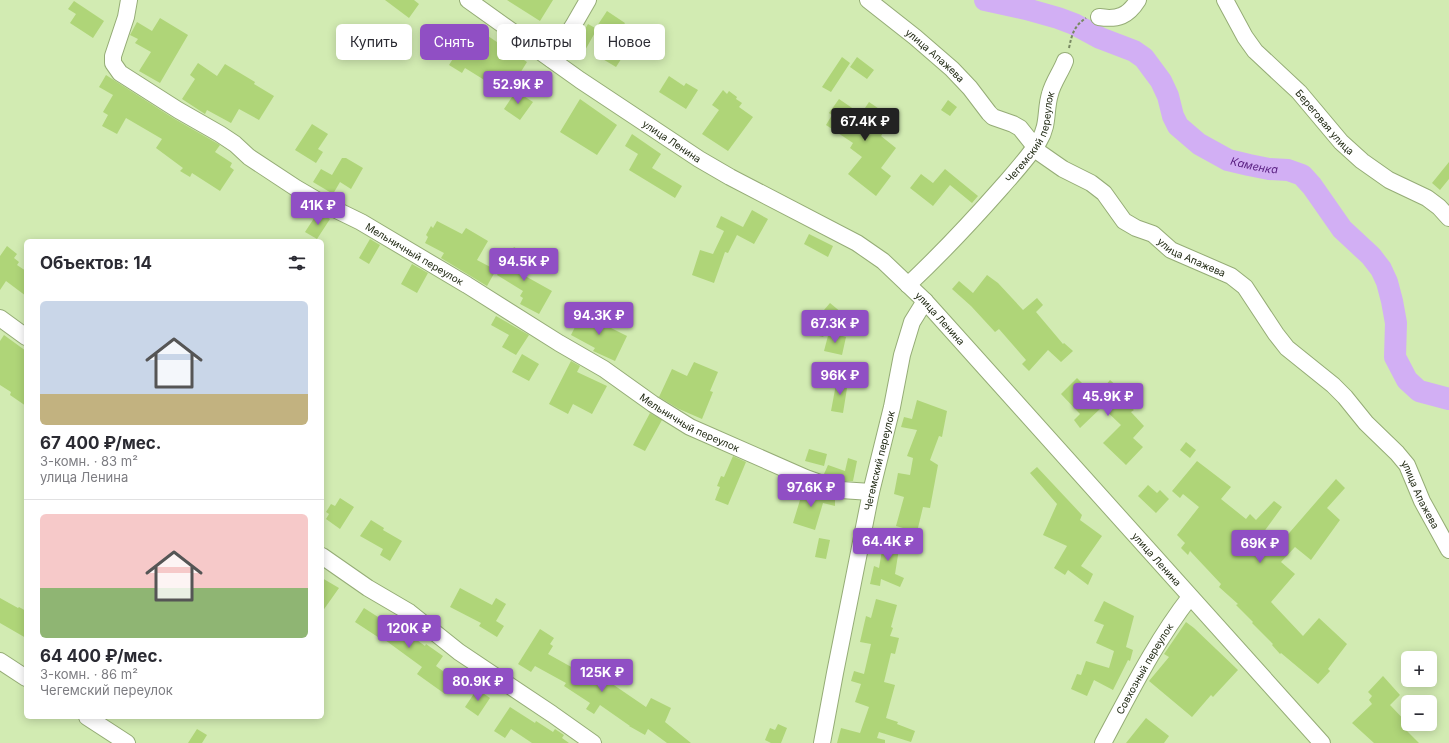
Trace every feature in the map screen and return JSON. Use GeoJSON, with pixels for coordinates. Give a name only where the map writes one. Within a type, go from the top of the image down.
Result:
{"type":"FeatureCollection","features":[{"type":"Feature","properties":{"kind":"street","name":"Мельничный переулок"},"geometry":{"type":"LineString","coordinates":[[129,0],[126,17],[113,56],[113,63],[120,73],[178,110],[236,144],[249,157],[296,188],[320,202],[361,222],[467,285],[559,343],[604,369],[653,404],[690,427],[806,478],[841,490],[871,492]]}},
{"type":"Feature","properties":{"kind":"street","name":"улица Ленина"},"geometry":{"type":"LineString","coordinates":[[468,0],[502,24]]}},
{"type":"Feature","properties":{"kind":"street"},"geometry":{"type":"LineString","coordinates":[[575,24],[588,0]]}},
{"type":"Feature","properties":{"kind":"street","name":"улица Апажева"},"geometry":{"type":"LineString","coordinates":[[868,0],[956,73],[970,88],[989,114],[1020,128],[1040,154],[1104,192],[1120,218],[1136,228],[1154,234],[1171,250],[1231,276],[1245,287],[1287,348],[1333,385],[1366,423],[1397,453],[1407,465],[1422,501],[1449,550]]}},
{"type":"Feature","properties":{"kind":"street"},"geometry":{"type":"LineString","coordinates":[[1099,17],[1112,18],[1125,16],[1131,11],[1138,0]]}},
{"type":"Feature","properties":{"kind":"street","name":"Береговая улица"},"geometry":{"type":"LineString","coordinates":[[1225,0],[1255,52],[1299,92],[1341,142],[1362,161],[1389,180],[1427,198],[1439,207],[1449,218]]}},
{"type":"Feature","properties":{"kind":"street","name":"улица Ленина"},"geometry":{"type":"LineString","coordinates":[[552,60],[645,124],[724,174],[857,243],[883,262],[925,301],[1322,743]]}},
{"type":"Feature","properties":{"kind":"street","name":"Чегемский переулок"},"geometry":{"type":"LineString","coordinates":[[908,285],[947,248],[1016,170],[1039,140],[1047,121],[1049,96],[1053,84],[1066,61]]}},
{"type":"Feature","properties":{"kind":"street","name":"Чегемский переулок"},"geometry":{"type":"LineString","coordinates":[[822,743],[846,613],[871,492],[892,407],[906,339],[912,322],[925,301]]}},
{"type":"Feature","properties":{"kind":"street"},"geometry":{"type":"LineString","coordinates":[[0,318],[24,336]]}},
{"type":"Feature","properties":{"kind":"street"},"geometry":{"type":"LineString","coordinates":[[324,557],[368,588],[409,612],[459,652],[593,743]]}},
{"type":"Feature","properties":{"kind":"street","name":"Совхозный переулок"},"geometry":{"type":"LineString","coordinates":[[1103,743],[1150,655],[1165,630],[1190,596]]}},
{"type":"Feature","properties":{"kind":"street"},"geometry":{"type":"LineString","coordinates":[[0,661],[24,677]]}},
{"type":"Feature","properties":{"kind":"street"},"geometry":{"type":"LineString","coordinates":[[90,719],[127,743]]}},
{"type":"Feature","properties":{"kind":"path"},"geometry":{"type":"LineString","coordinates":[[1066,61],[1074,30],[1077,25],[1085,19],[1099,17]]}},
{"type":"Feature","properties":{"kind":"building"},"geometry":{"type":"Polygon","coordinates":[[[385,0],[414,0],[419,4],[409,18],[385,0]]]}},
{"type":"Feature","properties":{"kind":"building"},"geometry":{"type":"Polygon","coordinates":[[[507,0],[553,0],[540,21],[507,0]]]}},
{"type":"Feature","properties":{"kind":"building"},"geometry":{"type":"Polygon","coordinates":[[[74,1],[104,21],[93,38],[70,23],[76,14],[68,9],[74,1]]]}},
{"type":"Feature","properties":{"kind":"building"},"geometry":{"type":"Polygon","coordinates":[[[607,11],[625,23],[624,24],[598,24],[607,11]]]}},
{"type":"Feature","properties":{"kind":"building"},"geometry":{"type":"Polygon","coordinates":[[[160,18],[188,35],[160,83],[139,71],[151,52],[135,43],[138,39],[130,35],[137,22],[152,31],[160,18]]]}},
{"type":"Feature","properties":{"kind":"building"},"geometry":{"type":"Polygon","coordinates":[[[588,24],[594,27],[594,34],[586,49],[586,27],[588,24]]]}},
{"type":"Feature","properties":{"kind":"building"},"geometry":{"type":"Polygon","coordinates":[[[489,37],[497,42],[497,60],[524,60],[527,62],[507,94],[465,68],[462,73],[449,65],[452,60],[489,60],[489,37]]]}},
{"type":"Feature","properties":{"kind":"building"},"geometry":{"type":"Polygon","coordinates":[[[842,57],[850,63],[831,92],[822,87],[842,57]]]}},
{"type":"Feature","properties":{"kind":"building"},"geometry":{"type":"Polygon","coordinates":[[[857,57],[874,70],[867,79],[850,67],[857,57]]]}},
{"type":"Feature","properties":{"kind":"building"},"geometry":{"type":"Polygon","coordinates":[[[604,60],[620,60],[616,67],[604,60]]]}},
{"type":"Feature","properties":{"kind":"building"},"geometry":{"type":"Polygon","coordinates":[[[198,63],[217,76],[225,64],[255,82],[254,84],[274,96],[259,120],[239,109],[231,123],[207,110],[205,114],[182,99],[195,79],[190,75],[198,63]]]}},
{"type":"Feature","properties":{"kind":"building"},"geometry":{"type":"Polygon","coordinates":[[[106,75],[173,118],[220,145],[215,152],[232,163],[230,167],[234,170],[220,191],[192,173],[190,177],[180,171],[183,168],[156,148],[162,139],[126,118],[117,134],[102,126],[108,115],[103,112],[113,95],[99,87],[106,75]]]}},
{"type":"Feature","properties":{"kind":"building"},"geometry":{"type":"Polygon","coordinates":[[[669,76],[684,86],[686,83],[698,90],[686,109],[659,92],[669,76]]]}},
{"type":"Feature","properties":{"kind":"building"},"geometry":{"type":"Polygon","coordinates":[[[723,90],[727,94],[729,91],[737,97],[736,99],[742,103],[739,107],[753,117],[728,151],[702,134],[719,110],[712,105],[723,90]]]}},
{"type":"Feature","properties":{"kind":"building"},"geometry":{"type":"Polygon","coordinates":[[[516,91],[533,102],[520,120],[504,109],[516,91]]]}},
{"type":"Feature","properties":{"kind":"building"},"geometry":{"type":"Polygon","coordinates":[[[580,99],[617,125],[597,155],[560,132],[580,99]]]}},
{"type":"Feature","properties":{"kind":"building"},"geometry":{"type":"Polygon","coordinates":[[[839,99],[861,114],[869,102],[888,115],[885,119],[890,123],[881,136],[896,148],[881,168],[891,176],[876,196],[848,174],[862,157],[850,148],[853,143],[826,125],[832,115],[829,113],[839,99]]]}},
{"type":"Feature","properties":{"kind":"building"},"geometry":{"type":"Polygon","coordinates":[[[948,100],[957,107],[950,116],[941,110],[948,100]]]}},
{"type":"Feature","properties":{"kind":"building"},"geometry":{"type":"Polygon","coordinates":[[[312,124],[328,134],[318,149],[323,152],[316,163],[295,150],[312,124]]]}},
{"type":"Feature","properties":{"kind":"building"},"geometry":{"type":"Polygon","coordinates":[[[632,134],[661,154],[652,168],[682,186],[675,198],[629,170],[638,154],[625,146],[632,134]]]}},
{"type":"Feature","properties":{"kind":"building"},"geometry":{"type":"Polygon","coordinates":[[[342,158],[346,158],[363,168],[351,189],[340,182],[333,194],[313,182],[321,169],[332,175],[342,158]]]}},
{"type":"Feature","properties":{"kind":"building"},"geometry":{"type":"Polygon","coordinates":[[[1449,162],[1449,179],[1440,190],[1432,183],[1449,162]]]}},
{"type":"Feature","properties":{"kind":"building"},"geometry":{"type":"Polygon","coordinates":[[[945,169],[978,196],[972,203],[950,185],[933,206],[910,188],[921,174],[933,183],[945,169]]]}},
{"type":"Feature","properties":{"kind":"building"},"geometry":{"type":"Polygon","coordinates":[[[752,210],[768,219],[754,244],[737,235],[728,253],[725,252],[714,283],[692,275],[700,250],[713,254],[724,231],[716,227],[721,216],[743,227],[752,210]]]}},
{"type":"Feature","properties":{"kind":"building"},"geometry":{"type":"Polygon","coordinates":[[[318,212],[330,219],[317,239],[305,232],[318,212]]]}},
{"type":"Feature","properties":{"kind":"building"},"geometry":{"type":"Polygon","coordinates":[[[437,221],[462,234],[466,228],[488,241],[477,260],[496,270],[487,286],[441,258],[444,253],[425,243],[428,237],[426,235],[431,226],[433,228],[437,221]]]}},
{"type":"Feature","properties":{"kind":"building"},"geometry":{"type":"Polygon","coordinates":[[[809,234],[833,246],[828,257],[804,244],[809,234]]]}},
{"type":"Feature","properties":{"kind":"building"},"geometry":{"type":"Polygon","coordinates":[[[370,239],[380,245],[369,264],[359,258],[370,239]]]}},
{"type":"Feature","properties":{"kind":"building"},"geometry":{"type":"Polygon","coordinates":[[[7,246],[17,254],[14,258],[19,262],[17,265],[24,270],[24,294],[6,281],[0,290],[0,256],[7,246]]]}},
{"type":"Feature","properties":{"kind":"building"},"geometry":{"type":"Polygon","coordinates":[[[514,247],[528,256],[518,272],[552,291],[539,314],[520,304],[523,298],[520,296],[523,291],[497,275],[514,247]]]}},
{"type":"Feature","properties":{"kind":"building"},"geometry":{"type":"Polygon","coordinates":[[[412,264],[428,273],[417,293],[401,284],[412,264]]]}},
{"type":"Feature","properties":{"kind":"building"},"geometry":{"type":"Polygon","coordinates":[[[987,275],[998,283],[1023,310],[1037,298],[1043,305],[1036,312],[1063,344],[1064,343],[1073,351],[1061,362],[1048,350],[1029,371],[1022,364],[1026,360],[999,329],[995,332],[971,306],[952,289],[959,281],[973,293],[987,275]]]}},
{"type":"Feature","properties":{"kind":"building"},"geometry":{"type":"Polygon","coordinates":[[[830,303],[842,313],[837,320],[824,310],[830,303]]]}},
{"type":"Feature","properties":{"kind":"building"},"geometry":{"type":"Polygon","coordinates":[[[584,309],[593,313],[591,318],[627,336],[615,361],[593,351],[595,348],[571,335],[584,309]]]}},
{"type":"Feature","properties":{"kind":"building"},"geometry":{"type":"Polygon","coordinates":[[[496,316],[529,335],[516,355],[502,347],[509,335],[491,325],[496,316]]]}},
{"type":"Feature","properties":{"kind":"building"},"geometry":{"type":"Polygon","coordinates":[[[817,325],[830,328],[823,337],[815,335],[817,325]]]}},
{"type":"Feature","properties":{"kind":"building"},"geometry":{"type":"Polygon","coordinates":[[[829,332],[846,337],[842,355],[824,351],[829,332]]]}},
{"type":"Feature","properties":{"kind":"building"},"geometry":{"type":"Polygon","coordinates":[[[4,335],[24,350],[24,405],[10,395],[11,392],[0,385],[0,341],[4,335]]]}},
{"type":"Feature","properties":{"kind":"building"},"geometry":{"type":"Polygon","coordinates":[[[522,354],[539,364],[529,381],[512,372],[522,354]]]}},
{"type":"Feature","properties":{"kind":"building"},"geometry":{"type":"Polygon","coordinates":[[[571,361],[580,366],[577,372],[607,386],[592,414],[573,404],[568,414],[549,404],[571,361]]]}},
{"type":"Feature","properties":{"kind":"building"},"geometry":{"type":"Polygon","coordinates":[[[694,362],[718,372],[710,391],[713,392],[702,419],[679,409],[659,397],[672,369],[687,376],[694,362]]]}},
{"type":"Feature","properties":{"kind":"building"},"geometry":{"type":"Polygon","coordinates":[[[1077,378],[1096,397],[1110,380],[1119,388],[1115,393],[1134,410],[1131,412],[1144,426],[1133,438],[1143,447],[1126,465],[1103,443],[1121,425],[1102,407],[1080,428],[1074,420],[1080,414],[1061,394],[1077,378]]]}},
{"type":"Feature","properties":{"kind":"building"},"geometry":{"type":"Polygon","coordinates":[[[837,379],[848,382],[843,413],[831,411],[837,379]]]}},
{"type":"Feature","properties":{"kind":"building"},"geometry":{"type":"Polygon","coordinates":[[[917,400],[947,411],[942,437],[939,436],[930,460],[938,465],[930,508],[923,507],[917,532],[896,526],[904,497],[894,494],[898,473],[910,475],[913,458],[907,456],[917,430],[901,427],[904,417],[912,419],[917,400]]]}},
{"type":"Feature","properties":{"kind":"building"},"geometry":{"type":"Polygon","coordinates":[[[650,413],[662,420],[645,451],[633,445],[650,413]]]}},
{"type":"Feature","properties":{"kind":"building"},"geometry":{"type":"Polygon","coordinates":[[[1186,442],[1196,450],[1190,458],[1180,450],[1186,442]]]}},
{"type":"Feature","properties":{"kind":"building"},"geometry":{"type":"Polygon","coordinates":[[[809,449],[827,454],[824,466],[805,461],[809,449]]]}},
{"type":"Feature","properties":{"kind":"building"},"geometry":{"type":"Polygon","coordinates":[[[733,456],[746,462],[728,505],[715,500],[720,487],[717,486],[721,476],[724,477],[733,456]]]}},
{"type":"Feature","properties":{"kind":"building"},"geometry":{"type":"Polygon","coordinates":[[[848,458],[857,461],[853,481],[843,481],[824,474],[828,465],[845,471],[848,458]]]}},
{"type":"Feature","properties":{"kind":"building"},"geometry":{"type":"Polygon","coordinates":[[[1197,461],[1231,487],[1221,499],[1246,519],[1250,514],[1256,520],[1274,501],[1282,507],[1263,533],[1277,547],[1336,479],[1345,488],[1327,508],[1340,520],[1311,560],[1295,547],[1281,562],[1295,574],[1271,602],[1303,636],[1319,618],[1347,644],[1328,669],[1330,671],[1318,684],[1281,653],[1280,654],[1272,645],[1273,644],[1236,605],[1238,604],[1219,587],[1221,584],[1190,551],[1188,555],[1181,548],[1185,543],[1177,535],[1199,507],[1183,494],[1180,498],[1172,491],[1197,461]]]}},
{"type":"Feature","properties":{"kind":"building"},"geometry":{"type":"Polygon","coordinates":[[[1037,467],[1082,515],[1080,520],[1102,536],[1081,566],[1093,574],[1088,585],[1068,570],[1065,575],[1054,568],[1067,546],[1043,535],[1057,504],[1030,473],[1037,467]]]}},
{"type":"Feature","properties":{"kind":"building"},"geometry":{"type":"Polygon","coordinates":[[[1148,485],[1157,493],[1160,490],[1169,499],[1156,513],[1138,496],[1148,485]]]}},
{"type":"Feature","properties":{"kind":"building"},"geometry":{"type":"Polygon","coordinates":[[[804,487],[835,498],[835,506],[823,503],[815,530],[793,523],[804,487]]]}},
{"type":"Feature","properties":{"kind":"building"},"geometry":{"type":"Polygon","coordinates":[[[340,498],[354,507],[340,529],[326,519],[329,514],[326,512],[331,504],[335,506],[340,498]]]}},
{"type":"Feature","properties":{"kind":"building"},"geometry":{"type":"Polygon","coordinates":[[[371,520],[384,528],[383,530],[402,541],[390,561],[380,555],[383,549],[360,536],[371,520]]]}},
{"type":"Feature","properties":{"kind":"building"},"geometry":{"type":"Polygon","coordinates":[[[885,532],[901,536],[895,574],[904,578],[900,587],[881,579],[880,586],[870,584],[874,566],[879,568],[885,532]]]}},
{"type":"Feature","properties":{"kind":"building"},"geometry":{"type":"Polygon","coordinates":[[[819,538],[830,540],[826,559],[815,557],[819,538]]]}},
{"type":"Feature","properties":{"kind":"building"},"geometry":{"type":"Polygon","coordinates":[[[324,579],[339,588],[324,609],[324,579]]]}},
{"type":"Feature","properties":{"kind":"building"},"geometry":{"type":"Polygon","coordinates":[[[460,588],[492,605],[496,598],[506,604],[496,621],[504,626],[497,637],[479,626],[481,623],[450,607],[460,588]]]}},
{"type":"Feature","properties":{"kind":"building"},"geometry":{"type":"Polygon","coordinates":[[[0,598],[24,610],[24,637],[0,623],[0,598]]]}},
{"type":"Feature","properties":{"kind":"building"},"geometry":{"type":"Polygon","coordinates":[[[876,599],[897,605],[890,636],[899,638],[895,654],[891,653],[884,682],[895,685],[886,718],[898,722],[897,724],[915,731],[911,742],[879,732],[877,738],[885,740],[885,743],[837,743],[841,728],[860,733],[869,707],[855,702],[861,684],[851,681],[854,671],[864,674],[871,644],[860,642],[866,616],[871,618],[876,599]]]}},
{"type":"Feature","properties":{"kind":"building"},"geometry":{"type":"Polygon","coordinates":[[[1104,601],[1134,616],[1126,647],[1133,650],[1130,661],[1128,660],[1113,690],[1094,680],[1087,696],[1071,689],[1077,674],[1081,675],[1086,661],[1109,668],[1114,651],[1096,643],[1104,625],[1094,621],[1104,601]]]}},
{"type":"Feature","properties":{"kind":"building"},"geometry":{"type":"Polygon","coordinates":[[[364,608],[400,631],[402,629],[425,646],[426,644],[443,656],[436,666],[455,680],[445,694],[417,674],[422,667],[385,640],[384,641],[355,622],[364,608]]]}},
{"type":"Feature","properties":{"kind":"building"},"geometry":{"type":"Polygon","coordinates":[[[1186,622],[1238,670],[1213,697],[1211,695],[1192,717],[1149,681],[1169,657],[1164,654],[1186,622]]]}},
{"type":"Feature","properties":{"kind":"building"},"geometry":{"type":"Polygon","coordinates":[[[540,629],[554,638],[550,644],[553,646],[548,654],[575,668],[601,685],[605,679],[646,707],[651,698],[671,708],[665,722],[691,743],[667,743],[648,729],[645,735],[629,726],[600,705],[594,714],[586,709],[590,703],[564,686],[566,683],[535,666],[531,672],[518,664],[540,629]]]}},
{"type":"Feature","properties":{"kind":"building"},"geometry":{"type":"Polygon","coordinates":[[[1383,676],[1400,695],[1390,705],[1401,717],[1401,731],[1407,731],[1419,743],[1374,743],[1352,723],[1372,704],[1369,700],[1372,696],[1368,692],[1383,676]]]}},
{"type":"Feature","properties":{"kind":"building"},"geometry":{"type":"Polygon","coordinates":[[[477,689],[490,698],[478,716],[465,707],[477,689]]]}},
{"type":"Feature","properties":{"kind":"building"},"geometry":{"type":"Polygon","coordinates":[[[510,707],[535,723],[536,721],[553,732],[555,729],[564,735],[562,738],[569,743],[532,743],[511,729],[505,738],[494,731],[510,707]]]}},
{"type":"Feature","properties":{"kind":"building"},"geometry":{"type":"Polygon","coordinates":[[[1146,718],[1169,736],[1164,743],[1126,743],[1146,718]]]}},
{"type":"Feature","properties":{"kind":"building"},"geometry":{"type":"Polygon","coordinates":[[[778,724],[787,728],[781,743],[771,743],[765,740],[770,728],[775,730],[778,724]]]}},
{"type":"Feature","properties":{"kind":"building"},"geometry":{"type":"Polygon","coordinates":[[[197,729],[207,735],[202,743],[188,743],[197,729]]]}},
{"type":"Feature","properties":{"kind":"waterway","name":"Каменка"},"geometry":{"type":"LineString","coordinates":[[985,0],[1058,18],[1074,24],[1100,38],[1134,51],[1144,58],[1161,81],[1168,96],[1173,116],[1178,126],[1199,144],[1228,160],[1269,169],[1288,170],[1302,175],[1312,186],[1342,229],[1371,256],[1381,269],[1387,282],[1396,323],[1395,357],[1407,380],[1419,391],[1449,399]]}}]}
